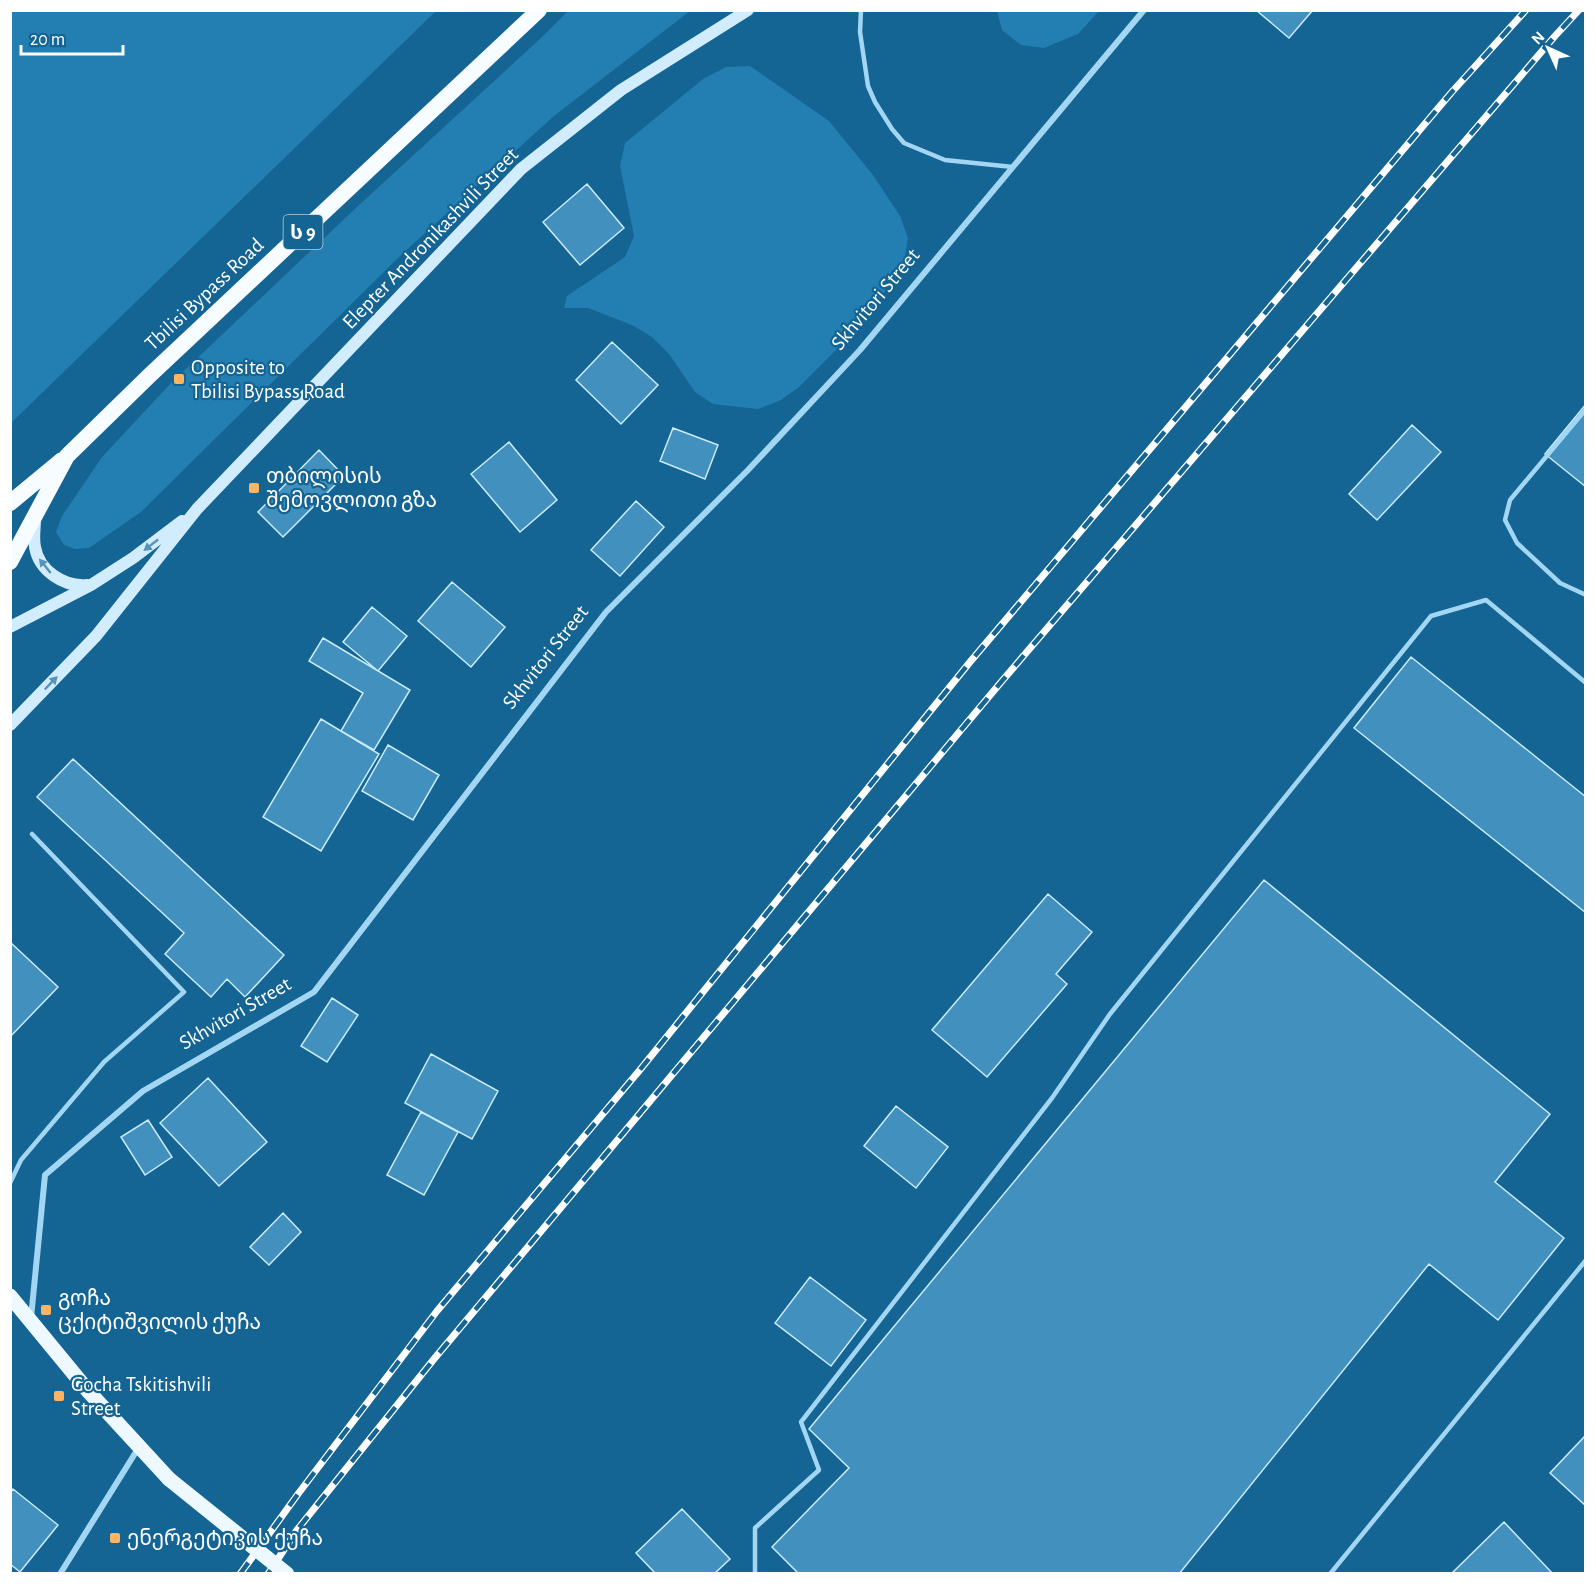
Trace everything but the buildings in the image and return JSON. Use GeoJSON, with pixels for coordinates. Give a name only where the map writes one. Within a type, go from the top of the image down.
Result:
{"type":"FeatureCollection","features":[{"type":"Feature","properties":{"kind":"highway","name":"Tbilisi Bypass Road"},"geometry":{"type":"LineString","coordinates":[[10,562],[67,456],[150,375],[540,10]]}},
{"type":"Feature","properties":{"kind":"highway","name":"ს 9"},"geometry":{"type":"LineString","coordinates":[[10,503],[67,456]]}},
{"type":"Feature","properties":{"kind":"main road","name":"Elepter Andronikashvili Street"},"geometry":{"type":"LineString","coordinates":[[10,725],[96,636],[197,509],[521,169],[621,90],[748,10]]}},
{"type":"Feature","properties":{"kind":"main road"},"geometry":{"type":"LineString","coordinates":[[10,627],[92,585],[133,558],[197,509]]}},
{"type":"Feature","properties":{"kind":"main road"},"geometry":{"type":"LineString","coordinates":[[36,516],[35,549],[45,568],[63,582],[77,586],[92,585]]}},
{"type":"Feature","properties":{"kind":"main road"},"geometry":{"type":"LineString","coordinates":[[10,1296],[89,1392],[170,1479],[288,1574]]}},
{"type":"Feature","properties":{"kind":"street","name":"Skhvitori Street"},"geometry":{"type":"LineString","coordinates":[[31,1321],[45,1175],[143,1091],[314,992],[606,612],[748,470],[860,350],[1144,10]]}},
{"type":"Feature","properties":{"kind":"street"},"geometry":{"type":"LineString","coordinates":[[60,1574],[139,1447]]}},
{"type":"Feature","properties":{"kind":"lane"},"geometry":{"type":"LineString","coordinates":[[861,10],[860,32],[868,86],[892,129],[904,143],[945,160],[1013,167]]}},
{"type":"Feature","properties":{"kind":"lane"},"geometry":{"type":"LineString","coordinates":[[1586,409],[1510,500],[1505,520],[1517,543],[1560,583],[1586,595]]}},
{"type":"Feature","properties":{"kind":"lane"},"geometry":{"type":"LineString","coordinates":[[755,1574],[755,1528],[819,1470],[801,1422],[1052,1098],[1110,1014],[1431,616],[1486,600],[1586,683]]}},
{"type":"Feature","properties":{"kind":"lane"},"geometry":{"type":"LineString","coordinates":[[10,1183],[21,1160],[104,1062],[184,992],[32,834]]}},
{"type":"Feature","properties":{"kind":"lane"},"geometry":{"type":"LineString","coordinates":[[1330,1574],[1586,1260]]}},
{"type":"Feature","properties":{"kind":"shaded area"},"geometry":{"type":"Polygon","coordinates":[[[11,10],[435,10],[436,11],[11,423],[11,10]]]}},
{"type":"Feature","properties":{"kind":"shaded area"},"geometry":{"type":"Polygon","coordinates":[[[997,10],[1099,11],[1078,34],[1044,48],[1021,45],[1002,30],[997,10]]]}},
{"type":"Feature","properties":{"kind":"shaded area"},"geometry":{"type":"Polygon","coordinates":[[[568,11],[690,11],[554,116],[402,254],[141,512],[89,548],[75,549],[64,545],[56,532],[62,516],[102,457],[171,383],[568,11]]]}},
{"type":"Feature","properties":{"kind":"shaded area"},"geometry":{"type":"Polygon","coordinates":[[[750,66],[829,121],[873,175],[900,216],[908,238],[904,262],[866,320],[799,387],[781,400],[758,409],[713,404],[695,392],[669,354],[652,337],[632,325],[588,308],[564,308],[567,296],[625,257],[634,236],[620,166],[625,143],[703,79],[726,67],[750,66]]]}},
{"type":"Feature","properties":{"kind":"railway"},"geometry":{"type":"LineString","coordinates":[[240,1574],[437,1311],[639,1071],[970,662],[1451,93],[1526,10]]}},
{"type":"Feature","properties":{"kind":"railway"},"geometry":{"type":"LineString","coordinates":[[268,1574],[297,1530],[434,1359],[1002,681],[1579,10]]}},
{"type":"Feature","properties":{"kind":"place","name":"Opposite to Tbilisi Bypass Road"},"geometry":{"type":"Point","coordinates":[179,379]}},
{"type":"Feature","properties":{"kind":"place","name":"თბილისის შემოვლითი გზა"},"geometry":{"type":"Point","coordinates":[254,488]}},
{"type":"Feature","properties":{"kind":"place","name":"გოჩა ცქიტიშვილის ქუჩა"},"geometry":{"type":"Point","coordinates":[46,1310]}},
{"type":"Feature","properties":{"kind":"place","name":"Gocha Tskitishvili Street"},"geometry":{"type":"Point","coordinates":[59,1396]}},
{"type":"Feature","properties":{"kind":"place","name":"ენერგეტიკის ქუჩა"},"geometry":{"type":"Point","coordinates":[115,1538]}}]}
